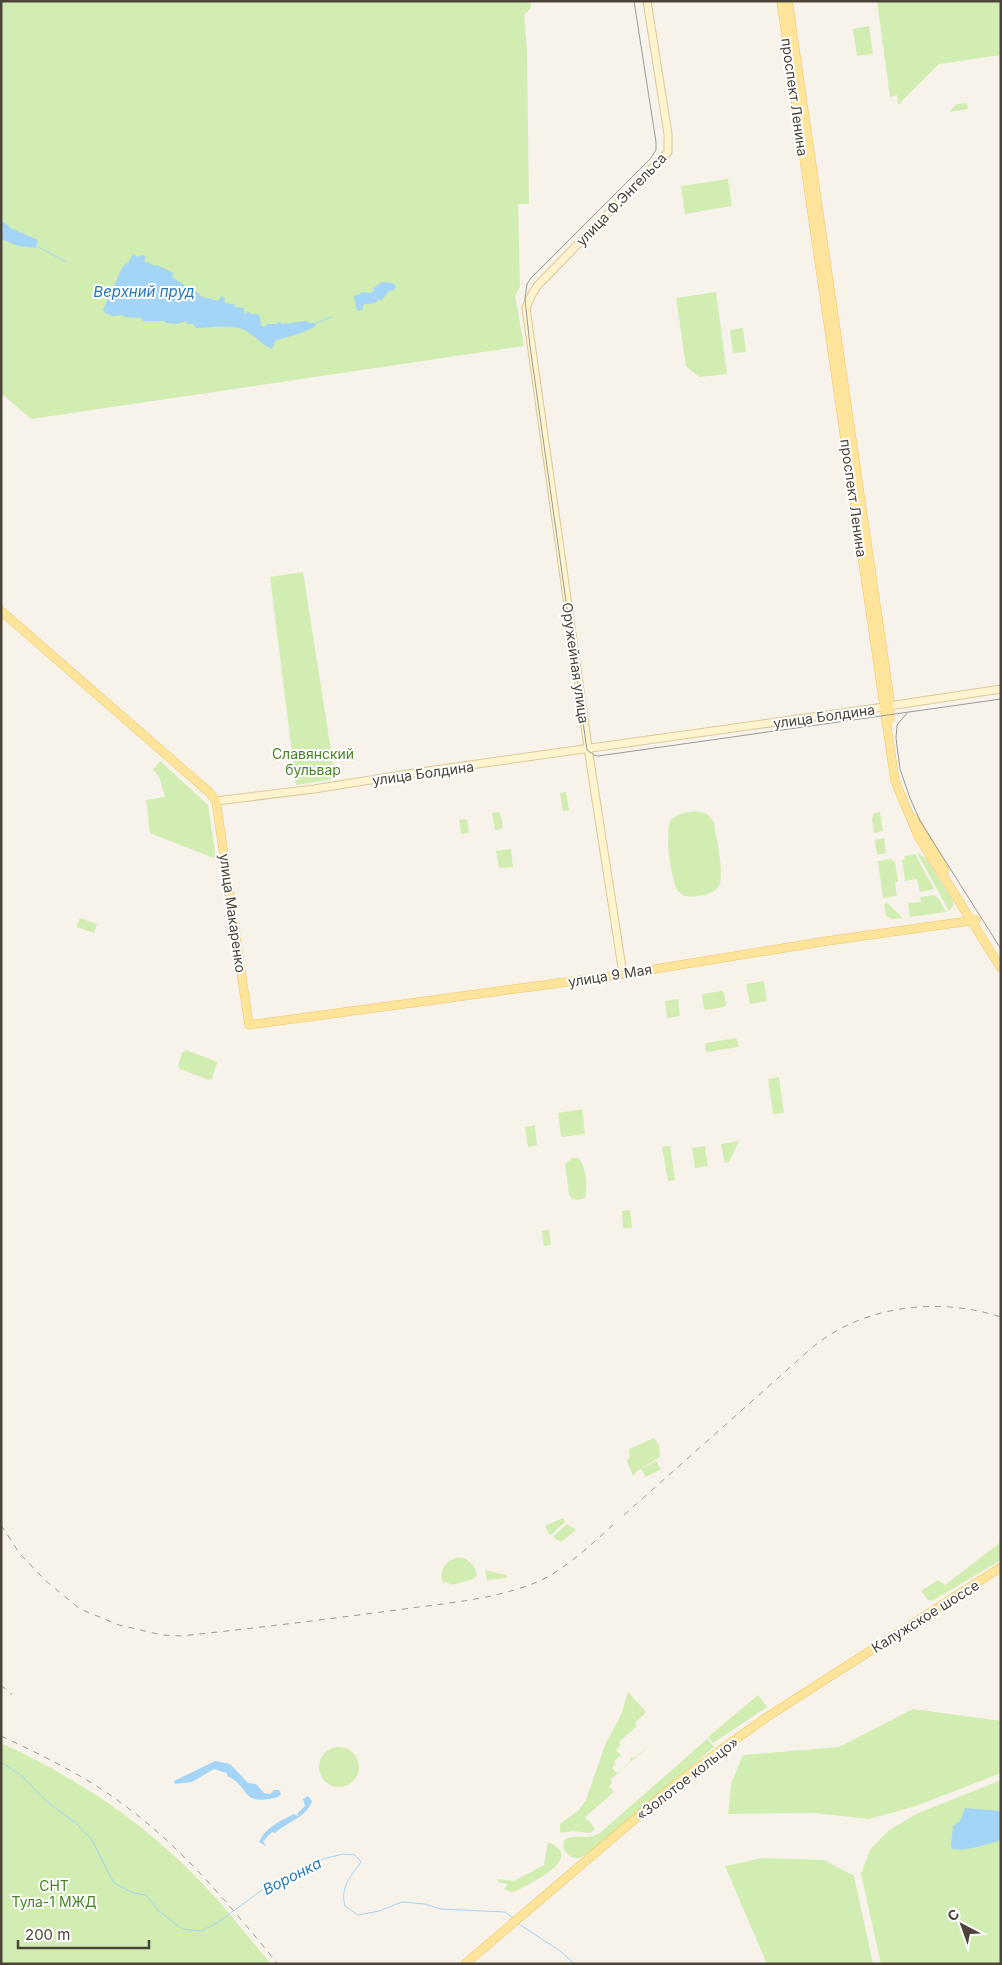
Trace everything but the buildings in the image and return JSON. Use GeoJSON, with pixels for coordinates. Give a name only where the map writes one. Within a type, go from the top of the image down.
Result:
{"type":"FeatureCollection","features":[{"type":"Feature","properties":{"kind":"main road","name":"проспект Ленина"},"geometry":{"type":"LineString","coordinates":[[781,1],[803,129],[899,778],[906,799],[929,844],[1001,968]]}},
{"type":"Feature","properties":{"kind":"main road","name":"проспект Ленина"},"geometry":{"type":"LineString","coordinates":[[788,1],[803,129]]}},
{"type":"Feature","properties":{"kind":"main road"},"geometry":{"type":"LineString","coordinates":[[1,611],[188,774],[216,801]]}},
{"type":"Feature","properties":{"kind":"main road","name":"проспект Ленина"},"geometry":{"type":"LineString","coordinates":[[887,707],[895,781],[911,823],[960,905],[1001,958]]}},
{"type":"Feature","properties":{"kind":"main road","name":"улица Макаренко"},"geometry":{"type":"LineString","coordinates":[[216,801],[249,1025]]}},
{"type":"Feature","properties":{"kind":"main road","name":"улица 9 Мая"},"geometry":{"type":"LineString","coordinates":[[249,1025],[622,974],[973,920]]}},
{"type":"Feature","properties":{"kind":"main road","name":"Калужское шоссе"},"geometry":{"type":"LineString","coordinates":[[848,1664],[1001,1568]]}},
{"type":"Feature","properties":{"kind":"main road","name":"«Золотое кольцо»"},"geometry":{"type":"LineString","coordinates":[[465,1964],[677,1784],[767,1717],[848,1664]]}},
{"type":"Feature","properties":{"kind":"street","name":"улица Ф.Энгельса"},"geometry":{"type":"LineString","coordinates":[[532,351],[526,308],[534,289],[668,152],[668,134],[647,1]]}},
{"type":"Feature","properties":{"kind":"street","name":"Оружейная улица"},"geometry":{"type":"LineString","coordinates":[[532,351],[622,974]]}},
{"type":"Feature","properties":{"kind":"street","name":"улица Болдина"},"geometry":{"type":"LineString","coordinates":[[216,801],[338,786],[588,748],[676,738],[1001,689]]}},
{"type":"Feature","properties":{"kind":"green space"},"geometry":{"type":"Polygon","coordinates":[[[1,1],[530,1],[531,8],[524,15],[527,51],[529,204],[518,204],[520,287],[515,296],[524,346],[31,419],[1,393],[1,1]]]}},
{"type":"Feature","properties":{"kind":"green space"},"geometry":{"type":"Polygon","coordinates":[[[877,1],[1001,1],[1001,55],[939,64],[898,105],[897,95],[890,97],[877,1]]]}},
{"type":"Feature","properties":{"kind":"green space"},"geometry":{"type":"Polygon","coordinates":[[[869,26],[873,54],[857,56],[853,29],[869,26]]]}},
{"type":"Feature","properties":{"kind":"green space"},"geometry":{"type":"Polygon","coordinates":[[[967,103],[968,109],[949,112],[957,104],[967,103]]]}},
{"type":"Feature","properties":{"kind":"green space"},"geometry":{"type":"Polygon","coordinates":[[[728,179],[732,206],[685,214],[681,186],[728,179]]]}},
{"type":"Feature","properties":{"kind":"green space"},"geometry":{"type":"Polygon","coordinates":[[[716,292],[727,374],[699,377],[686,366],[676,298],[716,292]]]}},
{"type":"Feature","properties":{"kind":"green space"},"geometry":{"type":"Polygon","coordinates":[[[743,328],[746,352],[733,353],[730,330],[743,328]]]}},
{"type":"Feature","properties":{"kind":"green space","name":"Славянский бульвар"},"geometry":{"type":"Polygon","coordinates":[[[303,572],[336,782],[334,779],[296,785],[270,577],[303,572]]]}},
{"type":"Feature","properties":{"kind":"green space"},"geometry":{"type":"Polygon","coordinates":[[[160,761],[208,805],[216,859],[150,833],[146,800],[165,797],[159,776],[153,770],[160,761]]]}},
{"type":"Feature","properties":{"kind":"green space"},"geometry":{"type":"Polygon","coordinates":[[[566,792],[569,810],[563,811],[560,793],[566,792]]]}},
{"type":"Feature","properties":{"kind":"green space"},"geometry":{"type":"Polygon","coordinates":[[[696,811],[707,814],[713,821],[719,854],[721,881],[719,886],[710,893],[688,896],[680,893],[675,886],[669,856],[668,834],[669,825],[673,817],[696,811]]]}},
{"type":"Feature","properties":{"kind":"green space"},"geometry":{"type":"Polygon","coordinates":[[[500,812],[503,828],[495,830],[492,813],[500,812]]]}},
{"type":"Feature","properties":{"kind":"green space"},"geometry":{"type":"Polygon","coordinates":[[[880,812],[883,831],[874,833],[872,819],[874,813],[880,812]]]}},
{"type":"Feature","properties":{"kind":"green space"},"geometry":{"type":"Polygon","coordinates":[[[467,819],[469,833],[461,834],[459,820],[467,819]]]}},
{"type":"Feature","properties":{"kind":"green space"},"geometry":{"type":"Polygon","coordinates":[[[884,838],[886,853],[877,855],[875,840],[884,838]]]}},
{"type":"Feature","properties":{"kind":"green space"},"geometry":{"type":"Polygon","coordinates":[[[511,849],[513,867],[499,868],[496,851],[511,849]]]}},
{"type":"Feature","properties":{"kind":"green space"},"geometry":{"type":"Polygon","coordinates":[[[917,853],[926,858],[953,901],[953,906],[949,911],[917,853]]]}},
{"type":"Feature","properties":{"kind":"green space"},"geometry":{"type":"Polygon","coordinates":[[[915,854],[934,889],[920,892],[917,879],[905,881],[902,860],[905,859],[904,856],[915,854]]]}},
{"type":"Feature","properties":{"kind":"green space"},"geometry":{"type":"Polygon","coordinates":[[[891,859],[891,861],[895,861],[898,882],[895,882],[897,896],[883,898],[878,861],[891,859]]]}},
{"type":"Feature","properties":{"kind":"green space"},"geometry":{"type":"Polygon","coordinates":[[[934,895],[939,899],[946,912],[910,917],[908,903],[921,902],[920,897],[934,895]]]}},
{"type":"Feature","properties":{"kind":"green space"},"geometry":{"type":"Polygon","coordinates":[[[887,903],[903,918],[892,919],[886,916],[884,904],[887,903]]]}},
{"type":"Feature","properties":{"kind":"green space"},"geometry":{"type":"Polygon","coordinates":[[[80,918],[97,924],[94,933],[76,927],[80,918]]]}},
{"type":"Feature","properties":{"kind":"green space"},"geometry":{"type":"Polygon","coordinates":[[[764,981],[767,1001],[750,1004],[746,984],[764,981]]]}},
{"type":"Feature","properties":{"kind":"green space"},"geometry":{"type":"Polygon","coordinates":[[[722,991],[726,1005],[706,1010],[704,1008],[703,994],[722,991]]]}},
{"type":"Feature","properties":{"kind":"green space"},"geometry":{"type":"Polygon","coordinates":[[[678,999],[680,1016],[667,1018],[665,1001],[678,999]]]}},
{"type":"Feature","properties":{"kind":"green space"},"geometry":{"type":"Polygon","coordinates":[[[736,1038],[738,1047],[707,1052],[705,1050],[706,1043],[736,1038]]]}},
{"type":"Feature","properties":{"kind":"green space"},"geometry":{"type":"Polygon","coordinates":[[[186,1050],[217,1063],[212,1079],[209,1080],[180,1069],[178,1066],[182,1053],[186,1050]]]}},
{"type":"Feature","properties":{"kind":"green space"},"geometry":{"type":"Polygon","coordinates":[[[779,1077],[784,1113],[773,1114],[768,1079],[779,1077]]]}},
{"type":"Feature","properties":{"kind":"green space"},"geometry":{"type":"Polygon","coordinates":[[[582,1109],[585,1134],[561,1137],[558,1113],[582,1109]]]}},
{"type":"Feature","properties":{"kind":"green space"},"geometry":{"type":"Polygon","coordinates":[[[535,1125],[537,1145],[528,1147],[525,1127],[535,1125]]]}},
{"type":"Feature","properties":{"kind":"green space"},"geometry":{"type":"Polygon","coordinates":[[[739,1141],[729,1162],[725,1163],[721,1144],[739,1141]]]}},
{"type":"Feature","properties":{"kind":"green space"},"geometry":{"type":"Polygon","coordinates":[[[670,1146],[675,1180],[668,1181],[662,1147],[670,1146]]]}},
{"type":"Feature","properties":{"kind":"green space"},"geometry":{"type":"Polygon","coordinates":[[[705,1146],[708,1166],[695,1168],[692,1148],[705,1146]]]}},
{"type":"Feature","properties":{"kind":"green space"},"geometry":{"type":"Polygon","coordinates":[[[572,1158],[578,1158],[581,1161],[586,1177],[585,1198],[578,1200],[572,1199],[569,1194],[565,1164],[572,1158]]]}},
{"type":"Feature","properties":{"kind":"green space"},"geometry":{"type":"Polygon","coordinates":[[[630,1210],[632,1228],[623,1228],[622,1211],[630,1210]]]}},
{"type":"Feature","properties":{"kind":"green space"},"geometry":{"type":"Polygon","coordinates":[[[549,1230],[551,1245],[544,1246],[542,1231],[549,1230]]]}},
{"type":"Feature","properties":{"kind":"green space"},"geometry":{"type":"Polygon","coordinates":[[[654,1438],[659,1445],[660,1457],[637,1471],[633,1476],[627,1461],[630,1457],[629,1449],[654,1438]]]}},
{"type":"Feature","properties":{"kind":"green space"},"geometry":{"type":"Polygon","coordinates":[[[656,1461],[661,1469],[646,1477],[641,1469],[656,1461]]]}},
{"type":"Feature","properties":{"kind":"green space"},"geometry":{"type":"Polygon","coordinates":[[[563,1518],[565,1522],[550,1536],[545,1526],[563,1518]]]}},
{"type":"Feature","properties":{"kind":"green space"},"geometry":{"type":"Polygon","coordinates":[[[567,1524],[576,1530],[561,1542],[553,1537],[567,1524]]]}},
{"type":"Feature","properties":{"kind":"green space"},"geometry":{"type":"Polygon","coordinates":[[[1001,1542],[1001,1560],[932,1601],[927,1599],[921,1591],[938,1580],[945,1585],[1001,1542]]]}},
{"type":"Feature","properties":{"kind":"green space"},"geometry":{"type":"Polygon","coordinates":[[[460,1557],[472,1564],[477,1576],[452,1585],[446,1582],[443,1583],[442,1574],[445,1566],[451,1560],[460,1557]]]}},
{"type":"Feature","properties":{"kind":"green space"},"geometry":{"type":"Polygon","coordinates":[[[485,1570],[506,1575],[507,1578],[487,1580],[485,1570]]]}},
{"type":"Feature","properties":{"kind":"green space"},"geometry":{"type":"Polygon","coordinates":[[[628,1692],[646,1712],[635,1723],[637,1726],[619,1742],[621,1745],[616,1750],[621,1755],[614,1761],[616,1764],[612,1768],[617,1773],[631,1761],[630,1757],[634,1758],[650,1745],[610,1780],[612,1783],[609,1786],[614,1792],[585,1817],[595,1829],[590,1833],[573,1831],[561,1833],[560,1830],[560,1824],[579,1810],[586,1800],[605,1745],[621,1715],[628,1692]]]}},
{"type":"Feature","properties":{"kind":"green space"},"geometry":{"type":"Polygon","coordinates":[[[758,1695],[767,1707],[713,1743],[708,1737],[758,1695]]]}},
{"type":"Feature","properties":{"kind":"green space"},"geometry":{"type":"Polygon","coordinates":[[[913,1709],[1001,1721],[1001,1773],[916,1806],[869,1819],[816,1813],[728,1814],[731,1784],[743,1755],[839,1747],[913,1709]]]}},
{"type":"Feature","properties":{"kind":"green space"},"geometry":{"type":"Polygon","coordinates":[[[707,1739],[714,1747],[590,1852],[580,1858],[572,1857],[566,1853],[563,1848],[564,1840],[600,1833],[707,1739]]]}},
{"type":"Feature","properties":{"kind":"green space","name":"СНТ Тула-1 МЖД"},"geometry":{"type":"Polygon","coordinates":[[[1,1743],[57,1771],[133,1821],[202,1883],[271,1964],[1,1964],[1,1743]]]}},
{"type":"Feature","properties":{"kind":"green space"},"geometry":{"type":"Polygon","coordinates":[[[343,1747],[350,1750],[356,1756],[359,1767],[358,1775],[350,1784],[343,1787],[335,1787],[328,1784],[320,1775],[319,1763],[322,1756],[331,1748],[343,1747]]]}},
{"type":"Feature","properties":{"kind":"green space"},"geometry":{"type":"Polygon","coordinates":[[[1001,1780],[1001,1964],[881,1964],[861,1874],[870,1850],[888,1831],[916,1814],[1001,1780]]]}},
{"type":"Feature","properties":{"kind":"green space"},"geometry":{"type":"Polygon","coordinates":[[[548,1842],[558,1848],[561,1855],[559,1862],[552,1870],[516,1891],[511,1892],[504,1889],[508,1884],[498,1882],[498,1879],[514,1881],[544,1865],[548,1842]]]}},
{"type":"Feature","properties":{"kind":"green space"},"geometry":{"type":"Polygon","coordinates":[[[763,1858],[824,1860],[854,1876],[873,1964],[767,1964],[725,1866],[763,1858]]]}},
{"type":"Feature","properties":{"kind":"water"},"geometry":{"type":"Polygon","coordinates":[[[1,220],[11,228],[38,240],[36,248],[18,246],[1,239],[1,220]]]}},
{"type":"Feature","properties":{"kind":"water","name":"Верхний пруд"},"geometry":{"type":"Polygon","coordinates":[[[133,254],[138,257],[141,255],[146,256],[144,262],[154,266],[157,265],[173,273],[172,277],[192,290],[195,287],[195,291],[200,296],[218,301],[222,296],[226,299],[224,300],[225,303],[244,308],[244,314],[248,311],[251,314],[257,314],[260,316],[261,326],[280,322],[282,324],[306,321],[316,323],[316,325],[303,332],[275,341],[272,349],[250,333],[235,327],[196,328],[193,324],[187,324],[186,321],[177,324],[164,321],[143,321],[141,318],[124,317],[123,315],[107,315],[103,310],[122,268],[128,263],[133,254]]]}},
{"type":"Feature","properties":{"kind":"water"},"geometry":{"type":"Polygon","coordinates":[[[382,282],[393,283],[396,287],[393,291],[390,290],[381,301],[379,299],[375,303],[364,304],[362,310],[357,311],[354,297],[361,292],[370,293],[374,291],[374,288],[382,282]]]}},
{"type":"Feature","properties":{"kind":"water"},"geometry":{"type":"Polygon","coordinates":[[[215,1761],[230,1764],[248,1783],[256,1784],[264,1793],[270,1794],[274,1790],[279,1790],[281,1794],[278,1797],[266,1799],[251,1798],[235,1780],[227,1776],[227,1773],[214,1769],[192,1782],[175,1784],[174,1781],[215,1761]]]}},
{"type":"Feature","properties":{"kind":"water"},"geometry":{"type":"Polygon","coordinates":[[[308,1796],[312,1801],[301,1816],[275,1833],[272,1832],[263,1841],[266,1846],[259,1842],[265,1832],[273,1825],[294,1814],[298,1816],[298,1813],[305,1806],[303,1799],[308,1796]]]}},
{"type":"Feature","properties":{"kind":"water"},"geometry":{"type":"Polygon","coordinates":[[[965,1808],[1001,1811],[1001,1840],[983,1846],[952,1849],[953,1826],[960,1821],[965,1808]]]}},
{"type":"Feature","properties":{"kind":"waterway"},"geometry":{"type":"LineString","coordinates":[[37,246],[66,262]]}},
{"type":"Feature","properties":{"kind":"waterway"},"geometry":{"type":"LineString","coordinates":[[316,323],[332,317]]}},
{"type":"Feature","properties":{"kind":"waterway","name":"Воронка"},"geometry":{"type":"LineString","coordinates":[[1,1762],[22,1776],[46,1801],[78,1825],[92,1840],[114,1883],[133,1893],[146,1895],[158,1910],[182,1929],[201,1931],[217,1923],[262,1890],[282,1882],[302,1869],[323,1859],[343,1854],[355,1855],[361,1862],[347,1883],[344,1894],[345,1906],[358,1915],[379,1911],[402,1902],[425,1904],[441,1909],[505,1912],[514,1919]]}},
{"type":"Feature","properties":{"kind":"waterway","name":"Воронка"},"geometry":{"type":"LineString","coordinates":[[519,1924],[560,1951],[575,1964]]}},
{"type":"Feature","properties":{"kind":"tram line"},"geometry":{"type":"LineString","coordinates":[[634,1],[656,150],[651,158],[531,278],[527,284],[525,299],[587,750],[598,756],[1001,699]]}},
{"type":"Feature","properties":{"kind":"tram line"},"geometry":{"type":"LineString","coordinates":[[907,713],[897,725],[896,738],[900,769],[910,798],[920,821],[1001,949]]}},
{"type":"Feature","properties":{"kind":"railway"},"geometry":{"type":"LineString","coordinates":[[624,1515],[812,1348],[842,1328],[886,1312],[932,1306],[979,1311],[1001,1317]]}},
{"type":"Feature","properties":{"kind":"railway"},"geometry":{"type":"LineString","coordinates":[[1,1525],[20,1554],[46,1581],[80,1609],[119,1625],[162,1635],[181,1636],[438,1605],[505,1593],[537,1582],[557,1571],[613,1525]]}},
{"type":"Feature","properties":{"kind":"railway"},"geometry":{"type":"LineString","coordinates":[[1,1685],[12,1695]]}},
{"type":"Feature","properties":{"kind":"railway"},"geometry":{"type":"LineString","coordinates":[[1,1736],[80,1776],[110,1795],[146,1822],[167,1840],[206,1880],[278,1964]]}}]}
